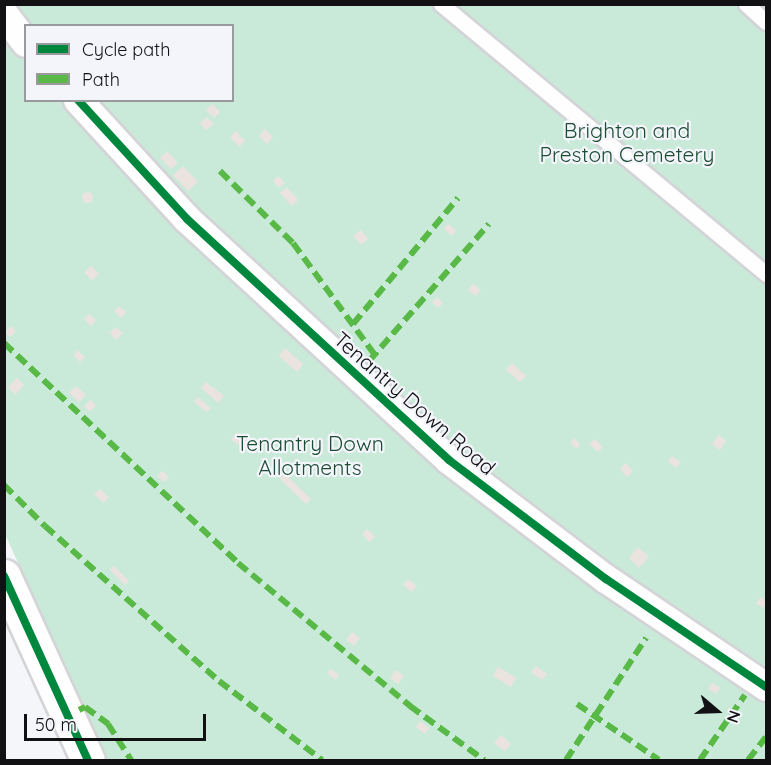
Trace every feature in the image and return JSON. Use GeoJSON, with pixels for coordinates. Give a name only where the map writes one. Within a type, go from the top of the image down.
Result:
{"type":"FeatureCollection","features":[{"type":"Feature","properties":{"kind":"street"},"geometry":{"type":"LineString","coordinates":[[4,14],[24,40]]}},
{"type":"Feature","properties":{"kind":"street","name":"Tenantry Down Road"},"geometry":{"type":"LineString","coordinates":[[80,102],[187,219],[448,460],[606,579],[766,687]]}},
{"type":"Feature","properties":{"kind":"street"},"geometry":{"type":"LineString","coordinates":[[4,576],[88,760]]}},
{"type":"Feature","properties":{"kind":"lane"},"geometry":{"type":"LineString","coordinates":[[441,4],[766,274]]}},
{"type":"Feature","properties":{"kind":"lane"},"geometry":{"type":"LineString","coordinates":[[746,4],[766,22]]}},
{"type":"Feature","properties":{"kind":"green space","name":"Tenantry Down Allotments"},"geometry":{"type":"Polygon","coordinates":[[[4,5],[766,5],[766,760],[107,760],[5,534],[4,5]]]}},
{"type":"Feature","properties":{"kind":"building"},"geometry":{"type":"Polygon","coordinates":[[[212,104],[220,112],[214,118],[206,110],[212,104]]]}},
{"type":"Feature","properties":{"kind":"building"},"geometry":{"type":"Polygon","coordinates":[[[207,117],[214,124],[206,130],[200,123],[207,117]]]}},
{"type":"Feature","properties":{"kind":"building"},"geometry":{"type":"Polygon","coordinates":[[[265,129],[273,137],[267,144],[259,136],[265,129]]]}},
{"type":"Feature","properties":{"kind":"building"},"geometry":{"type":"Polygon","coordinates":[[[236,131],[245,141],[239,147],[230,137],[236,131]]]}},
{"type":"Feature","properties":{"kind":"building"},"geometry":{"type":"Polygon","coordinates":[[[167,151],[178,163],[171,169],[160,158],[167,151]]]}},
{"type":"Feature","properties":{"kind":"building"},"geometry":{"type":"Polygon","coordinates":[[[183,166],[198,182],[188,191],[173,175],[183,166]]]}},
{"type":"Feature","properties":{"kind":"building"},"geometry":{"type":"Polygon","coordinates":[[[278,176],[285,183],[279,188],[273,181],[278,176]]]}},
{"type":"Feature","properties":{"kind":"building"},"geometry":{"type":"Polygon","coordinates":[[[287,187],[298,200],[292,206],[280,193],[287,187]]]}},
{"type":"Feature","properties":{"kind":"building"},"geometry":{"type":"Polygon","coordinates":[[[87,192],[91,193],[91,201],[87,202],[83,201],[82,197],[83,193],[87,192]]]}},
{"type":"Feature","properties":{"kind":"building"},"geometry":{"type":"Polygon","coordinates":[[[448,224],[456,230],[452,236],[444,229],[448,224]]]}},
{"type":"Feature","properties":{"kind":"building"},"geometry":{"type":"Polygon","coordinates":[[[361,230],[368,239],[361,245],[353,236],[361,230]]]}},
{"type":"Feature","properties":{"kind":"building"},"geometry":{"type":"Polygon","coordinates":[[[91,266],[99,274],[92,280],[84,272],[91,266]]]}},
{"type":"Feature","properties":{"kind":"building"},"geometry":{"type":"Polygon","coordinates":[[[473,284],[481,290],[476,296],[468,290],[473,284]]]}},
{"type":"Feature","properties":{"kind":"building"},"geometry":{"type":"Polygon","coordinates":[[[437,297],[443,303],[438,308],[432,302],[437,297]]]}},
{"type":"Feature","properties":{"kind":"building"},"geometry":{"type":"Polygon","coordinates":[[[119,306],[126,312],[121,318],[114,311],[119,306]]]}},
{"type":"Feature","properties":{"kind":"building"},"geometry":{"type":"Polygon","coordinates":[[[89,314],[96,320],[91,326],[84,319],[89,314]]]}},
{"type":"Feature","properties":{"kind":"building"},"geometry":{"type":"Polygon","coordinates":[[[11,326],[16,331],[10,337],[5,332],[11,326]]]}},
{"type":"Feature","properties":{"kind":"building"},"geometry":{"type":"Polygon","coordinates":[[[115,327],[123,333],[116,340],[110,333],[115,327]]]}},
{"type":"Feature","properties":{"kind":"building"},"geometry":{"type":"Polygon","coordinates":[[[285,348],[303,364],[297,372],[279,356],[285,348]]]}},
{"type":"Feature","properties":{"kind":"building"},"geometry":{"type":"Polygon","coordinates":[[[77,350],[85,357],[80,362],[73,355],[77,350]]]}},
{"type":"Feature","properties":{"kind":"building"},"geometry":{"type":"Polygon","coordinates":[[[512,363],[526,376],[520,382],[506,370],[512,363]]]}},
{"type":"Feature","properties":{"kind":"building"},"geometry":{"type":"Polygon","coordinates":[[[17,378],[24,385],[15,395],[8,387],[17,378]]]}},
{"type":"Feature","properties":{"kind":"building"},"geometry":{"type":"Polygon","coordinates":[[[206,382],[224,396],[218,403],[201,388],[206,382]]]}},
{"type":"Feature","properties":{"kind":"building"},"geometry":{"type":"Polygon","coordinates":[[[76,386],[86,395],[79,402],[69,393],[76,386]]]}},
{"type":"Feature","properties":{"kind":"building"},"geometry":{"type":"Polygon","coordinates":[[[198,397],[211,408],[207,412],[194,402],[198,397]]]}},
{"type":"Feature","properties":{"kind":"building"},"geometry":{"type":"Polygon","coordinates":[[[90,400],[96,405],[90,412],[84,406],[90,400]]]}},
{"type":"Feature","properties":{"kind":"building"},"geometry":{"type":"Polygon","coordinates":[[[237,432],[244,439],[238,445],[231,439],[237,432]]]}},
{"type":"Feature","properties":{"kind":"building"},"geometry":{"type":"Polygon","coordinates":[[[719,435],[726,441],[720,450],[712,444],[719,435]]]}},
{"type":"Feature","properties":{"kind":"building"},"geometry":{"type":"Polygon","coordinates":[[[575,438],[580,445],[576,449],[570,442],[575,438]]]}},
{"type":"Feature","properties":{"kind":"building"},"geometry":{"type":"Polygon","coordinates":[[[595,439],[603,447],[598,452],[589,444],[595,439]]]}},
{"type":"Feature","properties":{"kind":"building"},"geometry":{"type":"Polygon","coordinates":[[[672,456],[681,462],[676,468],[668,461],[672,456]]]}},
{"type":"Feature","properties":{"kind":"building"},"geometry":{"type":"Polygon","coordinates":[[[626,463],[633,471],[627,477],[620,469],[626,463]]]}},
{"type":"Feature","properties":{"kind":"building"},"geometry":{"type":"Polygon","coordinates":[[[162,471],[169,477],[164,482],[157,476],[162,471]]]}},
{"type":"Feature","properties":{"kind":"building"},"geometry":{"type":"Polygon","coordinates":[[[285,474],[311,499],[306,504],[280,479],[285,474]]]}},
{"type":"Feature","properties":{"kind":"building"},"geometry":{"type":"Polygon","coordinates":[[[100,489],[109,497],[103,503],[94,494],[100,489]]]}},
{"type":"Feature","properties":{"kind":"building"},"geometry":{"type":"Polygon","coordinates":[[[367,529],[375,537],[369,542],[362,534],[367,529]]]}},
{"type":"Feature","properties":{"kind":"building"},"geometry":{"type":"Polygon","coordinates":[[[638,547],[649,557],[639,568],[629,558],[638,547]]]}},
{"type":"Feature","properties":{"kind":"building"},"geometry":{"type":"Polygon","coordinates":[[[114,566],[129,581],[125,585],[110,570],[114,566]]]}},
{"type":"Feature","properties":{"kind":"building"},"geometry":{"type":"Polygon","coordinates":[[[408,579],[417,586],[412,592],[403,585],[408,579]]]}},
{"type":"Feature","properties":{"kind":"building"},"geometry":{"type":"Polygon","coordinates":[[[761,597],[766,602],[763,608],[756,603],[761,597]]]}},
{"type":"Feature","properties":{"kind":"building"},"geometry":{"type":"Polygon","coordinates":[[[352,632],[360,638],[354,646],[346,640],[352,632]]]}},
{"type":"Feature","properties":{"kind":"building"},"geometry":{"type":"Polygon","coordinates":[[[536,666],[547,674],[542,680],[531,672],[536,666]]]}},
{"type":"Feature","properties":{"kind":"building"},"geometry":{"type":"Polygon","coordinates":[[[498,667],[516,678],[511,687],[493,676],[498,667]]]}},
{"type":"Feature","properties":{"kind":"building"},"geometry":{"type":"Polygon","coordinates":[[[331,669],[339,675],[335,680],[327,673],[331,669]]]}},
{"type":"Feature","properties":{"kind":"building"},"geometry":{"type":"Polygon","coordinates":[[[396,670],[404,676],[398,684],[390,678],[396,670]]]}},
{"type":"Feature","properties":{"kind":"building"},"geometry":{"type":"Polygon","coordinates":[[[712,683],[720,688],[716,694],[708,689],[712,683]]]}},
{"type":"Feature","properties":{"kind":"building"},"geometry":{"type":"Polygon","coordinates":[[[420,721],[429,728],[425,734],[416,727],[420,721]]]}},
{"type":"Feature","properties":{"kind":"building"},"geometry":{"type":"Polygon","coordinates":[[[501,735],[511,744],[505,751],[494,743],[501,735]]]}},
{"type":"Feature","properties":{"kind":"marked path"},"geometry":{"type":"LineString","coordinates":[[220,171],[293,243],[375,355]]}},
{"type":"Feature","properties":{"kind":"marked path"},"geometry":{"type":"LineString","coordinates":[[353,324],[458,198]]}},
{"type":"Feature","properties":{"kind":"marked path"},"geometry":{"type":"LineString","coordinates":[[369,361],[489,224]]}},
{"type":"Feature","properties":{"kind":"marked path"},"geometry":{"type":"LineString","coordinates":[[4,343],[238,563],[410,706],[484,760]]}},
{"type":"Feature","properties":{"kind":"marked path"},"geometry":{"type":"LineString","coordinates":[[4,485],[45,526],[219,681],[322,760]]}},
{"type":"Feature","properties":{"kind":"marked path"},"geometry":{"type":"LineString","coordinates":[[566,760],[646,638]]}},
{"type":"Feature","properties":{"kind":"marked path"},"geometry":{"type":"LineString","coordinates":[[700,760],[745,695]]}},
{"type":"Feature","properties":{"kind":"marked path"},"geometry":{"type":"LineString","coordinates":[[577,704],[659,760]]}},
{"type":"Feature","properties":{"kind":"marked path"},"geometry":{"type":"LineString","coordinates":[[79,710],[85,707],[108,724],[131,760]]}},
{"type":"Feature","properties":{"kind":"marked path"},"geometry":{"type":"LineString","coordinates":[[748,760],[766,737]]}},
{"type":"Feature","properties":{"kind":"cycle path"},"geometry":{"type":"LineString","coordinates":[[80,102],[187,219],[449,460],[606,579],[766,687]]}},
{"type":"Feature","properties":{"kind":"cycle path"},"geometry":{"type":"LineString","coordinates":[[4,576],[88,760]]}},
{"type":"Feature","properties":{"kind":"park label","name":"Brighton and Preston Cemetery"},"geometry":{"type":"Point","coordinates":[627,142]}}]}
